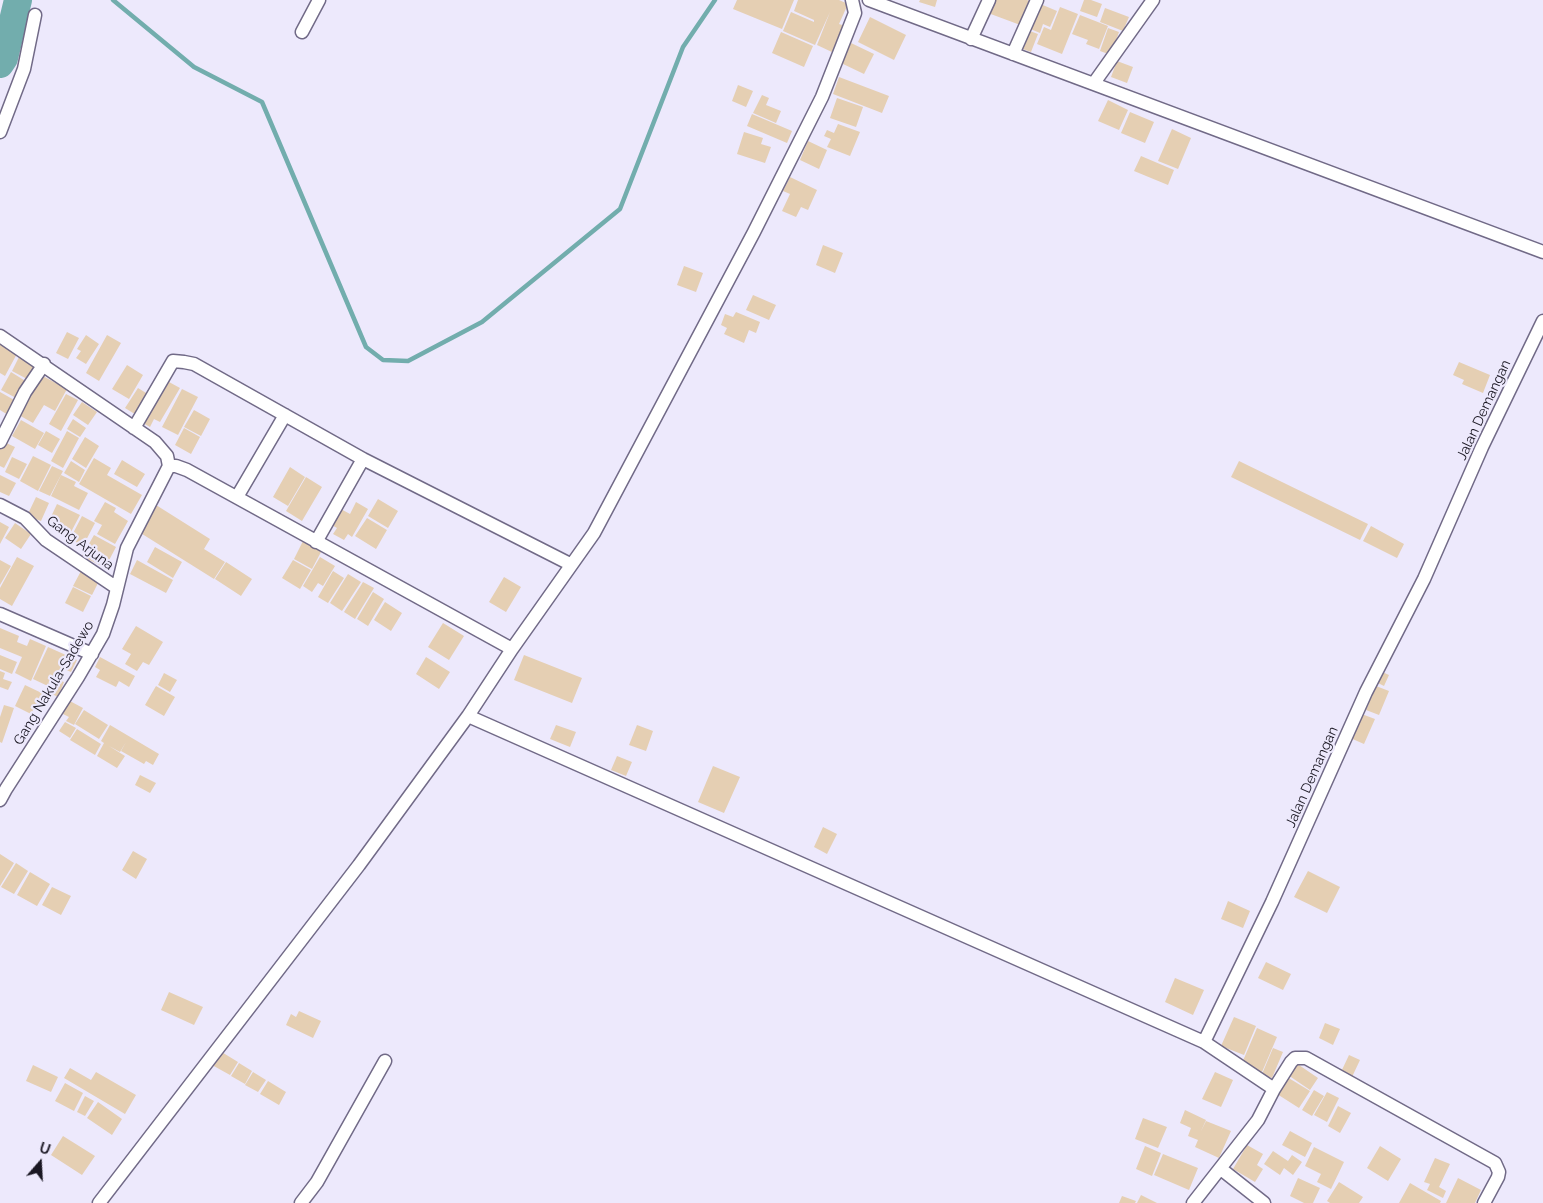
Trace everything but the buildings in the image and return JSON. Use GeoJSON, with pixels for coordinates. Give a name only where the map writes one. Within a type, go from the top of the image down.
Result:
{"type":"FeatureCollection","features":[{"type":"Feature","properties":{"kind":"street"},"geometry":{"type":"LineString","coordinates":[[302,32],[319,0]]}},
{"type":"Feature","properties":{"kind":"street"},"geometry":{"type":"LineString","coordinates":[[99,1203],[359,865],[468,716],[570,564],[594,533],[754,232],[822,97],[855,13],[852,0]]}},
{"type":"Feature","properties":{"kind":"street"},"geometry":{"type":"LineString","coordinates":[[971,39],[989,0]]}},
{"type":"Feature","properties":{"kind":"street"},"geometry":{"type":"LineString","coordinates":[[1013,54],[1037,0]]}},
{"type":"Feature","properties":{"kind":"street"},"geometry":{"type":"LineString","coordinates":[[1094,83],[1152,0]]}},
{"type":"Feature","properties":{"kind":"street"},"geometry":{"type":"LineString","coordinates":[[855,13],[879,2],[971,39],[1094,83],[1543,252]]}},
{"type":"Feature","properties":{"kind":"street"},"geometry":{"type":"LineString","coordinates":[[0,132],[24,69],[35,15]]}},
{"type":"Feature","properties":{"kind":"street","name":"Jalan Demangan"},"geometry":{"type":"LineString","coordinates":[[1204,1042],[1272,902],[1373,678],[1421,585],[1482,447],[1543,321]]}},
{"type":"Feature","properties":{"kind":"street"},"geometry":{"type":"LineString","coordinates":[[0,336],[44,364],[162,448],[167,456],[169,466],[176,466],[187,470],[512,649]]}},
{"type":"Feature","properties":{"kind":"street"},"geometry":{"type":"LineString","coordinates":[[134,428],[173,361],[194,364],[363,459],[570,564]]}},
{"type":"Feature","properties":{"kind":"street"},"geometry":{"type":"LineString","coordinates":[[0,442],[25,392],[44,364]]}},
{"type":"Feature","properties":{"kind":"street"},"geometry":{"type":"LineString","coordinates":[[237,497],[285,415]]}},
{"type":"Feature","properties":{"kind":"street"},"geometry":{"type":"LineString","coordinates":[[316,542],[363,459]]}},
{"type":"Feature","properties":{"kind":"street","name":"Gang Nakula-Sadewo"},"geometry":{"type":"LineString","coordinates":[[2,792],[92,654],[109,619],[127,548],[169,466]]}},
{"type":"Feature","properties":{"kind":"street","name":"Gang Arjuna"},"geometry":{"type":"LineString","coordinates":[[0,504],[25,518],[46,540],[116,588]]}},
{"type":"Feature","properties":{"kind":"street"},"geometry":{"type":"LineString","coordinates":[[0,614],[92,654]]}},
{"type":"Feature","properties":{"kind":"street"},"geometry":{"type":"LineString","coordinates":[[468,716],[1204,1042],[1274,1089]]}},
{"type":"Feature","properties":{"kind":"street"},"geometry":{"type":"LineString","coordinates":[[1193,1203],[1258,1120],[1291,1062],[1295,1058],[1306,1058],[1495,1163],[1499,1172],[1498,1177],[1484,1203]]}},
{"type":"Feature","properties":{"kind":"street"},"geometry":{"type":"LineString","coordinates":[[301,1203],[317,1182],[385,1060]]}},
{"type":"Feature","properties":{"kind":"street"},"geometry":{"type":"LineString","coordinates":[[1221,1168],[1264,1203]]}},
{"type":"Feature","properties":{"kind":"waterway"},"geometry":{"type":"LineString","coordinates":[[0,64],[4,58],[18,0]]}},
{"type":"Feature","properties":{"kind":"waterway"},"geometry":{"type":"LineString","coordinates":[[113,0],[194,67],[262,102],[366,347],[383,360],[408,361],[482,322],[620,209],[683,47],[715,0]]}}]}
